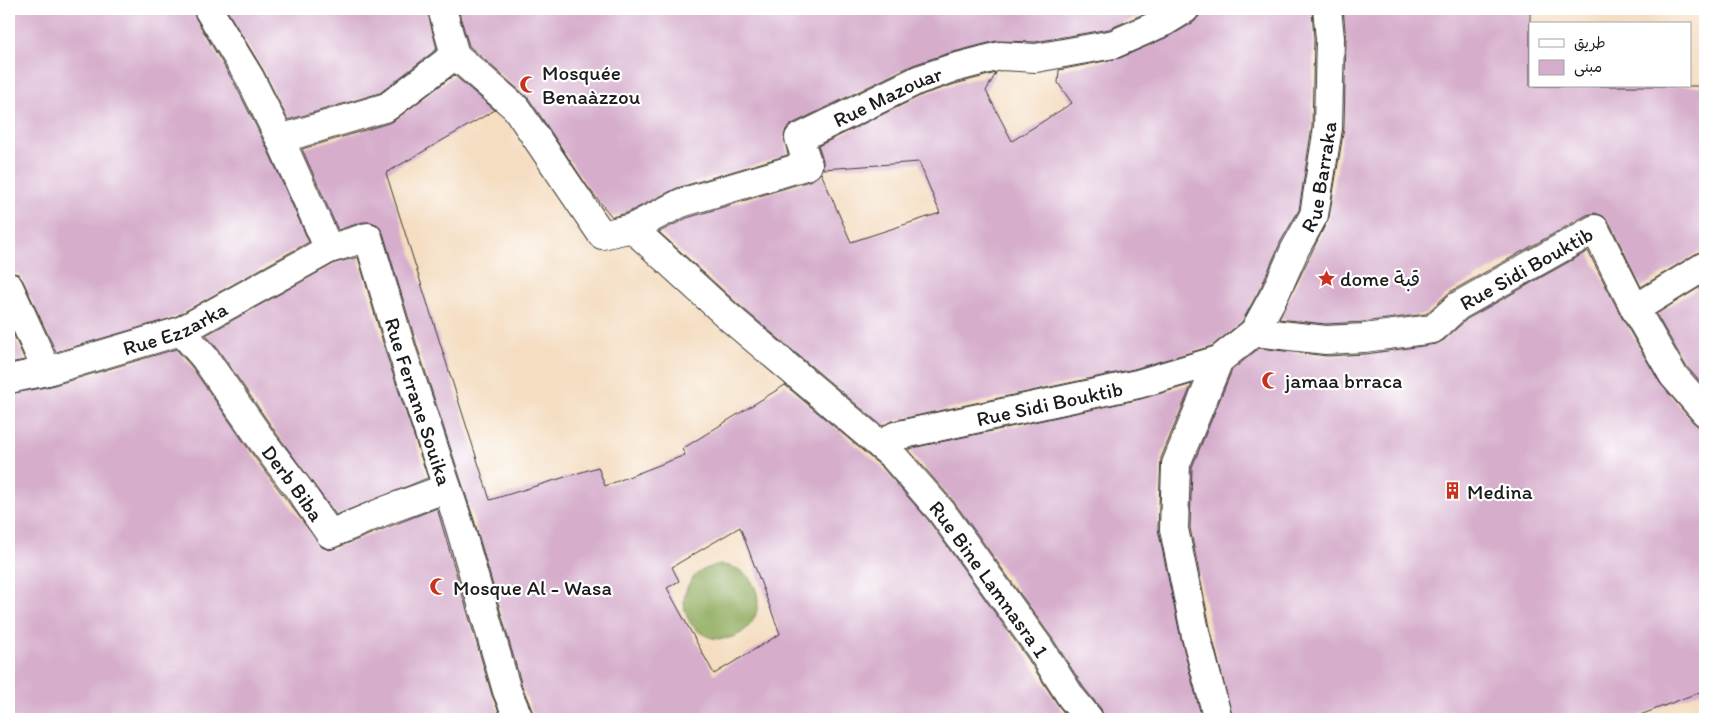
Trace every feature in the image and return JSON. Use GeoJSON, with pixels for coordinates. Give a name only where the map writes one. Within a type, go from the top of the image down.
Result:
{"type":"FeatureCollection","features":[{"type":"Feature","properties":{"kind":"street"},"geometry":{"type":"LineString","coordinates":[[208,9],[250,78],[280,139],[329,249]]}},
{"type":"Feature","properties":{"kind":"street"},"geometry":{"type":"LineString","coordinates":[[442,9],[455,55],[516,108],[602,235],[632,228]]}},
{"type":"Feature","properties":{"kind":"street","name":"Rue Mazouar"},"geometry":{"type":"LineString","coordinates":[[632,228],[681,202],[808,165],[799,138],[918,80],[950,69],[1000,56],[1036,58],[1114,44],[1164,22],[1185,9]]}},
{"type":"Feature","properties":{"kind":"street","name":"Rue Barraka"},"geometry":{"type":"LineString","coordinates":[[1254,332],[1314,215],[1328,128],[1330,38],[1327,9]]}},
{"type":"Feature","properties":{"kind":"street"},"geometry":{"type":"LineString","coordinates":[[280,139],[387,107],[455,55]]}},
{"type":"Feature","properties":{"kind":"street","name":"Rue Bine Lamnasra 1"},"geometry":{"type":"LineString","coordinates":[[632,228],[730,318],[892,456],[942,511],[1034,640],[1071,697],[1089,719]]}},
{"type":"Feature","properties":{"kind":"street","name":"Rue Sidi Bouktib"},"geometry":{"type":"LineString","coordinates":[[1254,332],[1326,340],[1364,338],[1434,329],[1458,306],[1595,229],[1634,309],[1673,375],[1705,412]]}},
{"type":"Feature","properties":{"kind":"street","name":"Rue Ferrane Souika"},"geometry":{"type":"LineString","coordinates":[[329,249],[368,237],[402,351],[447,488],[507,690],[519,719]]}},
{"type":"Feature","properties":{"kind":"street","name":"Rue Ezzarka"},"geometry":{"type":"LineString","coordinates":[[9,379],[47,371],[181,331],[329,249]]}},
{"type":"Feature","properties":{"kind":"street"},"geometry":{"type":"LineString","coordinates":[[1634,309],[1705,266]]}},
{"type":"Feature","properties":{"kind":"street"},"geometry":{"type":"LineString","coordinates":[[9,287],[47,371]]}},
{"type":"Feature","properties":{"kind":"street","name":"Derb Biba"},"geometry":{"type":"LineString","coordinates":[[181,331],[204,358],[330,534],[447,488]]}},
{"type":"Feature","properties":{"kind":"street"},"geometry":{"type":"LineString","coordinates":[[1218,719],[1196,636],[1174,529],[1176,464],[1219,360],[1254,332]]}},
{"type":"Feature","properties":{"kind":"street","name":"Rue Sidi Bouktib"},"geometry":{"type":"LineString","coordinates":[[881,446],[895,436],[1138,384],[1219,360]]}},
{"type":"Feature","properties":{"kind":"green space"},"geometry":{"type":"Polygon","coordinates":[[[714,565],[728,565],[742,571],[752,581],[758,595],[758,609],[752,623],[742,633],[728,639],[714,639],[700,633],[690,623],[684,609],[684,595],[690,581],[700,571],[714,565]]]}},
{"type":"Feature","properties":{"kind":"building"},"geometry":{"type":"Polygon","coordinates":[[[9,9],[192,9],[236,86],[266,146],[309,242],[175,317],[56,352],[23,281],[18,274],[9,272],[9,9]]]}},
{"type":"Feature","properties":{"kind":"building"},"geometry":{"type":"Polygon","coordinates":[[[226,9],[427,9],[437,49],[380,93],[288,120],[263,70],[226,9]]]}},
{"type":"Feature","properties":{"kind":"building"},"geometry":{"type":"Polygon","coordinates":[[[458,9],[1155,9],[1109,29],[1035,42],[996,41],[913,65],[792,124],[786,129],[784,136],[788,155],[677,188],[627,213],[612,217],[587,186],[529,99],[469,46],[458,9]]]}},
{"type":"Feature","properties":{"kind":"building"},"geometry":{"type":"Polygon","coordinates":[[[1201,9],[1312,9],[1314,39],[1312,127],[1299,210],[1281,241],[1262,285],[1242,322],[1212,346],[1134,369],[892,421],[882,426],[740,306],[659,232],[687,218],[812,180],[821,173],[851,242],[940,213],[919,162],[823,169],[823,160],[818,146],[924,94],[996,73],[986,91],[1012,141],[1072,103],[1058,83],[1059,70],[1120,58],[1172,35],[1194,22],[1199,16],[1201,9]]]}},
{"type":"Feature","properties":{"kind":"building"},"geometry":{"type":"Polygon","coordinates":[[[1343,9],[1530,9],[1529,88],[1692,88],[1692,86],[1705,86],[1705,250],[1641,287],[1609,222],[1603,216],[1595,213],[1587,215],[1450,292],[1426,314],[1363,322],[1326,324],[1279,319],[1329,217],[1344,128],[1346,38],[1343,9]]]}},
{"type":"Feature","properties":{"kind":"building"},"geometry":{"type":"Polygon","coordinates":[[[454,75],[495,110],[386,173],[490,500],[598,467],[605,486],[685,455],[682,449],[785,385],[882,467],[929,521],[1069,719],[534,719],[522,686],[474,520],[417,346],[383,233],[378,225],[371,222],[363,222],[338,230],[302,149],[392,122],[454,75]],[[740,527],[672,567],[679,581],[667,588],[714,674],[780,634],[740,527]]]}},
{"type":"Feature","properties":{"kind":"building","name":"Medina"},"geometry":{"type":"Polygon","coordinates":[[[1588,251],[1621,316],[1660,383],[1693,422],[1699,427],[1705,427],[1705,690],[1630,719],[1233,719],[1211,632],[1190,528],[1192,467],[1232,370],[1259,348],[1327,356],[1366,354],[1436,344],[1444,340],[1467,319],[1588,251]]]}},
{"type":"Feature","properties":{"kind":"building"},"geometry":{"type":"Polygon","coordinates":[[[358,257],[387,356],[428,478],[336,515],[206,335],[335,263],[358,257]]]}},
{"type":"Feature","properties":{"kind":"building"},"geometry":{"type":"Polygon","coordinates":[[[1705,284],[1705,378],[1700,382],[1686,366],[1656,314],[1705,284]]]}},
{"type":"Feature","properties":{"kind":"building"},"geometry":{"type":"Polygon","coordinates":[[[9,324],[25,360],[9,363],[9,324]]]}},
{"type":"Feature","properties":{"kind":"building"},"geometry":{"type":"Polygon","coordinates":[[[176,349],[192,367],[250,451],[322,547],[329,550],[336,548],[437,508],[492,695],[502,719],[9,719],[9,394],[51,386],[176,349]]]}},
{"type":"Feature","properties":{"kind":"building"},"geometry":{"type":"Polygon","coordinates":[[[1192,384],[1161,458],[1158,529],[1181,639],[1202,719],[1104,719],[1101,709],[1084,688],[1052,638],[954,502],[908,449],[1141,399],[1192,384]]]}},
{"type":"Feature","properties":{"kind":"place","name":"Mosquée Benaàzzou"},"geometry":{"type":"Point","coordinates":[528,84]}},
{"type":"Feature","properties":{"kind":"place","name":"dome قبة"},"geometry":{"type":"Point","coordinates":[1326,278]}},
{"type":"Feature","properties":{"kind":"place","name":"jamaa brraca"},"geometry":{"type":"Point","coordinates":[1271,380]}},
{"type":"Feature","properties":{"kind":"place","name":"Medina"},"geometry":{"type":"Point","coordinates":[1453,491]}},
{"type":"Feature","properties":{"kind":"place","name":"Mosque Al - Wasa"},"geometry":{"type":"Point","coordinates":[439,587]}}]}
